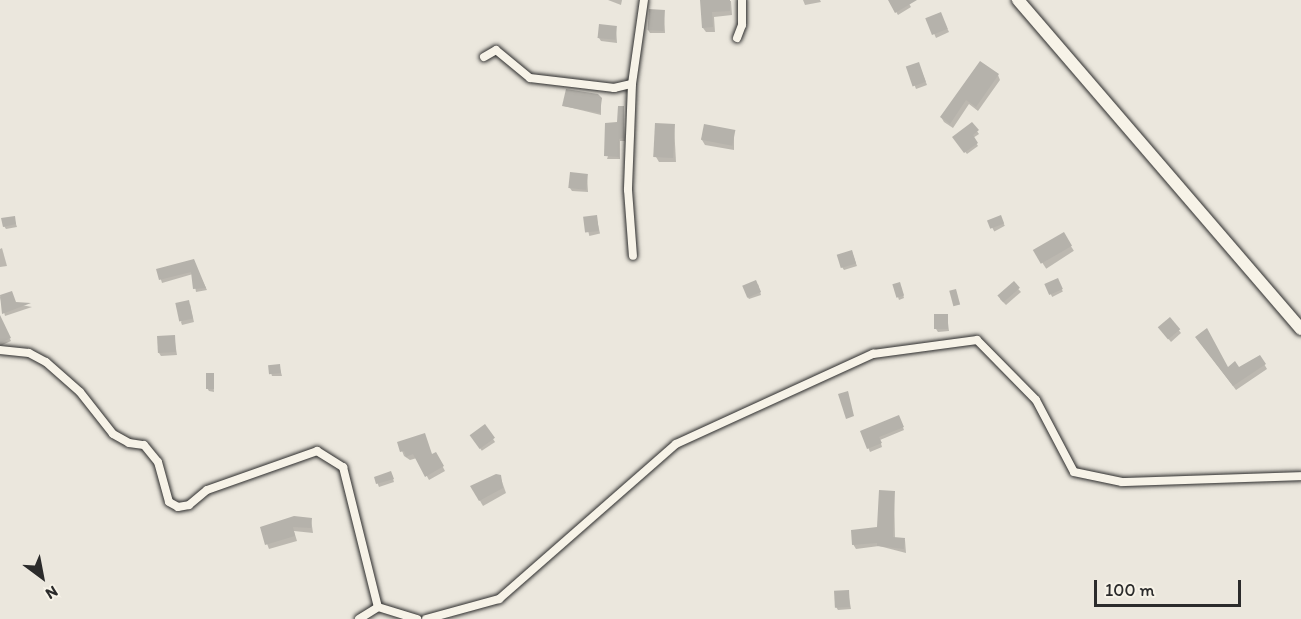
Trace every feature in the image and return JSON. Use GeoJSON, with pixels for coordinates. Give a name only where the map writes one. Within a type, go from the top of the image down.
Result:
{"type":"FeatureCollection","features":[{"type":"Feature","properties":{"kind":"main road"},"geometry":{"type":"LineString","coordinates":[[1018,0],[1301,329]]}},
{"type":"Feature","properties":{"kind":"street"},"geometry":{"type":"LineString","coordinates":[[633,256],[628,190],[632,84],[644,0]]}},
{"type":"Feature","properties":{"kind":"street"},"geometry":{"type":"LineString","coordinates":[[737,38],[742,25],[741,0]]}},
{"type":"Feature","properties":{"kind":"street"},"geometry":{"type":"LineString","coordinates":[[484,57],[496,50],[530,78],[614,88],[632,84]]}},
{"type":"Feature","properties":{"kind":"street"},"geometry":{"type":"LineString","coordinates":[[426,619],[499,599],[676,444],[873,354],[977,340],[1036,400],[1074,472],[1122,482],[1301,476]]}},
{"type":"Feature","properties":{"kind":"street"},"geometry":{"type":"LineString","coordinates":[[0,350],[28,353],[46,362],[80,392],[113,434],[148,450],[164,476],[169,502],[178,507],[189,505],[207,490],[317,451],[344,467],[378,607]]}},
{"type":"Feature","properties":{"kind":"street"},"geometry":{"type":"LineString","coordinates":[[359,619],[378,607],[417,619]]}},
{"type":"Feature","properties":{"kind":"building"},"geometry":{"type":"Polygon","coordinates":[[[700,0],[730,0],[730,11],[712,12],[713,27],[702,28],[700,0]]]}},
{"type":"Feature","properties":{"kind":"building"},"geometry":{"type":"Polygon","coordinates":[[[888,0],[917,0],[895,13],[888,0]]]}},
{"type":"Feature","properties":{"kind":"building"},"geometry":{"type":"Polygon","coordinates":[[[649,9],[665,10],[663,31],[648,30],[649,9]]]}},
{"type":"Feature","properties":{"kind":"building"},"geometry":{"type":"Polygon","coordinates":[[[941,12],[948,29],[932,35],[925,18],[941,12]]]}},
{"type":"Feature","properties":{"kind":"building"},"geometry":{"type":"Polygon","coordinates":[[[599,24],[617,26],[615,40],[598,38],[599,24]]]}},
{"type":"Feature","properties":{"kind":"building"},"geometry":{"type":"Polygon","coordinates":[[[980,61],[999,74],[976,107],[966,100],[950,124],[940,117],[980,61]]]}},
{"type":"Feature","properties":{"kind":"building"},"geometry":{"type":"Polygon","coordinates":[[[919,62],[926,82],[913,86],[906,67],[919,62]]]}},
{"type":"Feature","properties":{"kind":"building"},"geometry":{"type":"Polygon","coordinates":[[[566,89],[598,94],[602,98],[600,113],[562,106],[566,89]]]}},
{"type":"Feature","properties":{"kind":"building"},"geometry":{"type":"Polygon","coordinates":[[[618,106],[624,106],[624,138],[619,139],[619,157],[604,156],[605,123],[617,122],[618,106]]]}},
{"type":"Feature","properties":{"kind":"building"},"geometry":{"type":"Polygon","coordinates":[[[972,122],[979,130],[973,135],[978,143],[964,153],[952,137],[972,122]]]}},
{"type":"Feature","properties":{"kind":"building"},"geometry":{"type":"Polygon","coordinates":[[[655,123],[675,124],[673,158],[653,157],[655,123]]]}},
{"type":"Feature","properties":{"kind":"building"},"geometry":{"type":"Polygon","coordinates":[[[704,124],[735,130],[732,146],[701,140],[704,124]]]}},
{"type":"Feature","properties":{"kind":"building"},"geometry":{"type":"Polygon","coordinates":[[[570,172],[588,174],[586,190],[568,188],[570,172]]]}},
{"type":"Feature","properties":{"kind":"building"},"geometry":{"type":"Polygon","coordinates":[[[597,215],[599,231],[585,233],[583,217],[597,215]]]}},
{"type":"Feature","properties":{"kind":"building"},"geometry":{"type":"Polygon","coordinates":[[[1001,215],[1004,223],[990,229],[987,220],[1001,215]]]}},
{"type":"Feature","properties":{"kind":"building"},"geometry":{"type":"Polygon","coordinates":[[[15,216],[16,224],[3,227],[1,218],[15,216]]]}},
{"type":"Feature","properties":{"kind":"building"},"geometry":{"type":"Polygon","coordinates":[[[1064,232],[1072,246],[1041,264],[1033,250],[1064,232]]]}},
{"type":"Feature","properties":{"kind":"building"},"geometry":{"type":"Polygon","coordinates":[[[852,250],[856,263],[841,268],[837,255],[852,250]]]}},
{"type":"Feature","properties":{"kind":"building"},"geometry":{"type":"Polygon","coordinates":[[[194,259],[206,288],[193,289],[191,272],[159,280],[156,269],[194,259]]]}},
{"type":"Feature","properties":{"kind":"building"},"geometry":{"type":"Polygon","coordinates":[[[1058,278],[1063,289],[1049,295],[1044,284],[1058,278]]]}},
{"type":"Feature","properties":{"kind":"building"},"geometry":{"type":"Polygon","coordinates":[[[756,280],[761,292],[747,298],[742,286],[756,280]]]}},
{"type":"Feature","properties":{"kind":"building"},"geometry":{"type":"Polygon","coordinates":[[[1014,281],[1020,288],[1003,302],[997,295],[1014,281]]]}},
{"type":"Feature","properties":{"kind":"building"},"geometry":{"type":"Polygon","coordinates":[[[900,282],[904,295],[896,298],[892,284],[900,282]]]}},
{"type":"Feature","properties":{"kind":"building"},"geometry":{"type":"Polygon","coordinates":[[[956,289],[960,304],[953,306],[949,291],[956,289]]]}},
{"type":"Feature","properties":{"kind":"building"},"geometry":{"type":"Polygon","coordinates":[[[12,291],[16,302],[31,303],[2,314],[0,295],[12,291]]]}},
{"type":"Feature","properties":{"kind":"building"},"geometry":{"type":"Polygon","coordinates":[[[189,300],[193,319],[179,321],[175,303],[189,300]]]}},
{"type":"Feature","properties":{"kind":"building"},"geometry":{"type":"Polygon","coordinates":[[[934,314],[948,314],[948,329],[934,329],[934,314]]]}},
{"type":"Feature","properties":{"kind":"building"},"geometry":{"type":"Polygon","coordinates":[[[0,315],[11,338],[0,343],[0,315]]]}},
{"type":"Feature","properties":{"kind":"building"},"geometry":{"type":"Polygon","coordinates":[[[1170,317],[1180,329],[1168,340],[1158,327],[1170,317]]]}},
{"type":"Feature","properties":{"kind":"building"},"geometry":{"type":"Polygon","coordinates":[[[1207,328],[1228,367],[1235,361],[1239,367],[1260,355],[1266,364],[1233,386],[1195,337],[1207,328]]]}},
{"type":"Feature","properties":{"kind":"building"},"geometry":{"type":"Polygon","coordinates":[[[175,335],[176,352],[158,353],[157,336],[175,335]]]}},
{"type":"Feature","properties":{"kind":"building"},"geometry":{"type":"Polygon","coordinates":[[[280,364],[281,373],[269,374],[268,365],[280,364]]]}},
{"type":"Feature","properties":{"kind":"building"},"geometry":{"type":"Polygon","coordinates":[[[206,373],[214,373],[214,389],[206,389],[206,373]]]}},
{"type":"Feature","properties":{"kind":"building"},"geometry":{"type":"Polygon","coordinates":[[[848,391],[854,416],[846,419],[838,394],[848,391]]]}},
{"type":"Feature","properties":{"kind":"building"},"geometry":{"type":"Polygon","coordinates":[[[899,415],[904,427],[879,437],[882,443],[867,449],[860,431],[899,415]]]}},
{"type":"Feature","properties":{"kind":"building"},"geometry":{"type":"Polygon","coordinates":[[[485,424],[495,438],[480,449],[470,435],[485,424]]]}},
{"type":"Feature","properties":{"kind":"building"},"geometry":{"type":"Polygon","coordinates":[[[425,433],[432,454],[436,452],[444,466],[425,477],[413,454],[406,457],[404,451],[400,452],[397,442],[425,433]]]}},
{"type":"Feature","properties":{"kind":"building"},"geometry":{"type":"Polygon","coordinates":[[[391,471],[394,479],[376,484],[374,477],[391,471]]]}},
{"type":"Feature","properties":{"kind":"building"},"geometry":{"type":"Polygon","coordinates":[[[496,474],[501,475],[503,488],[479,501],[470,486],[496,474]]]}},
{"type":"Feature","properties":{"kind":"building"},"geometry":{"type":"Polygon","coordinates":[[[879,490],[895,491],[893,537],[905,538],[904,549],[877,546],[877,543],[852,545],[851,530],[877,527],[879,490]]]}},
{"type":"Feature","properties":{"kind":"building"},"geometry":{"type":"Polygon","coordinates":[[[294,516],[312,518],[311,528],[293,527],[295,536],[265,545],[260,527],[294,516]]]}},
{"type":"Feature","properties":{"kind":"building"},"geometry":{"type":"Polygon","coordinates":[[[849,590],[850,607],[835,608],[834,591],[849,590]]]}}]}
